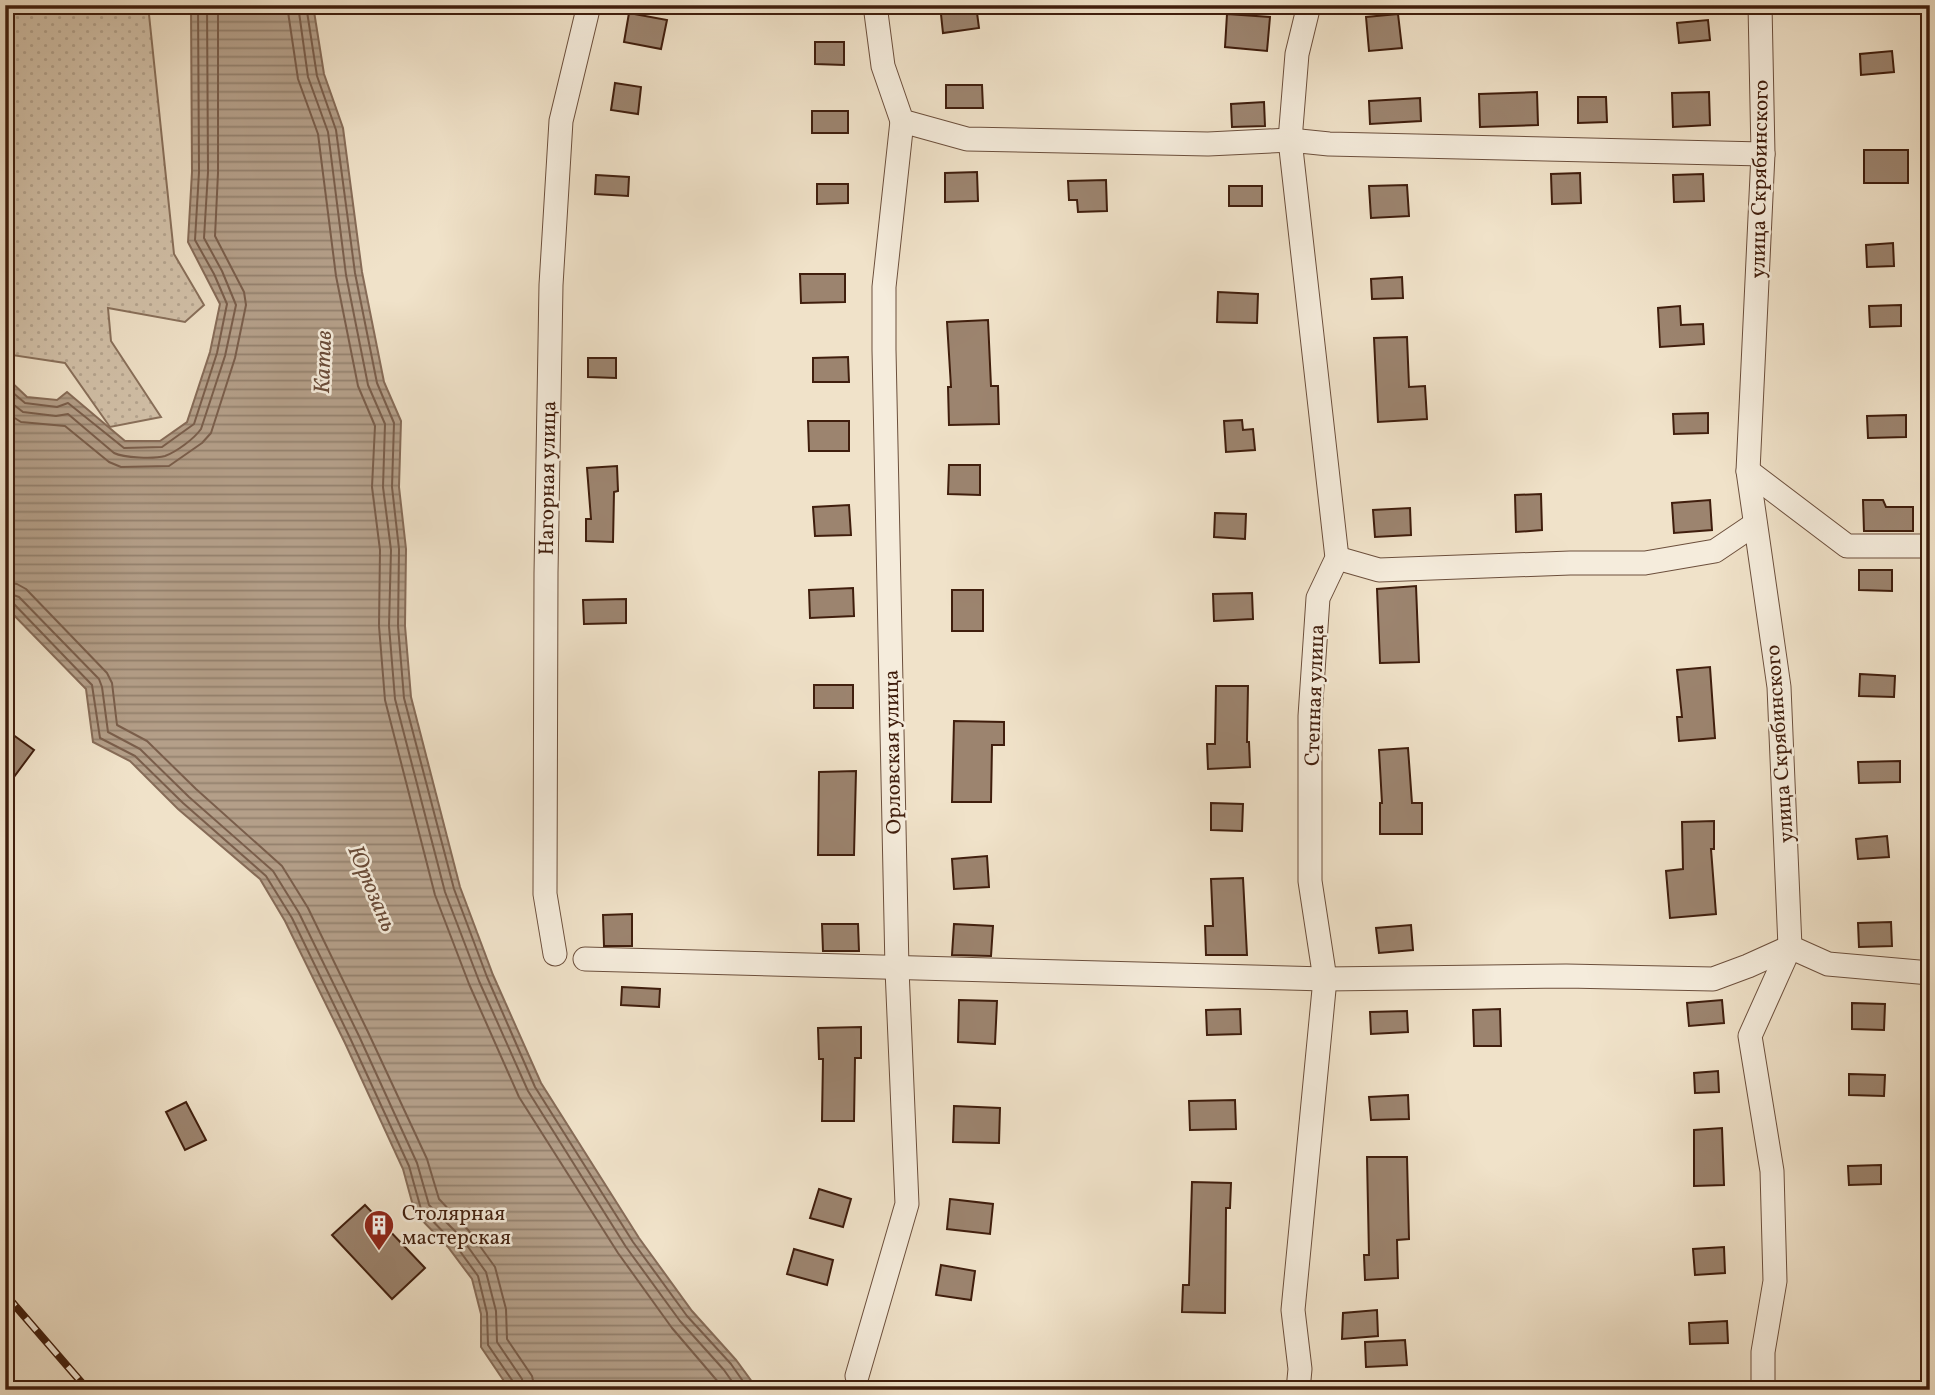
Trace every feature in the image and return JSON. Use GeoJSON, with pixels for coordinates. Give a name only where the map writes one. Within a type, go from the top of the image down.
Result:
{"type":"FeatureCollection","features":[{"type":"Feature","properties":{"kind":"street","name":"Нагорная улица"},"geometry":{"type":"LineString","coordinates":[[555,954],[545,894],[546,573],[551,285],[561,121],[589,5]]}},
{"type":"Feature","properties":{"kind":"street"},"geometry":{"type":"LineString","coordinates":[[875,5],[883,66],[902,121],[967,139],[1208,144],[1290,141],[1763,154]]}},
{"type":"Feature","properties":{"kind":"street"},"geometry":{"type":"LineString","coordinates":[[1309,5],[1297,54],[1290,141],[1337,558],[1379,570],[1645,563],[1715,551],[1755,524]]}},
{"type":"Feature","properties":{"kind":"street","name":"улица Скрябинского"},"geometry":{"type":"LineString","coordinates":[[1760,5],[1763,154],[1748,471],[1779,687],[1790,947],[1750,1036],[1772,1171],[1774,1281],[1763,1352],[1763,1390]]}},
{"type":"Feature","properties":{"kind":"street","name":"Орловская улица"},"geometry":{"type":"LineString","coordinates":[[858,1376],[907,1204],[897,969],[884,350],[884,287],[902,121]]}},
{"type":"Feature","properties":{"kind":"street"},"geometry":{"type":"LineString","coordinates":[[1748,471],[1847,546],[1930,546]]}},
{"type":"Feature","properties":{"kind":"street","name":"Степная улица"},"geometry":{"type":"LineString","coordinates":[[1298,1390],[1300,1369],[1293,1310],[1325,979],[1310,881],[1310,716],[1318,598],[1337,558]]}},
{"type":"Feature","properties":{"kind":"street"},"geometry":{"type":"LineString","coordinates":[[586,959],[1325,979],[1566,976],[1713,979],[1790,947],[1828,964],[1930,973]]}},
{"type":"Feature","properties":{"kind":"shaded area"},"geometry":{"type":"Polygon","coordinates":[[[5,5],[148,5],[174,254],[204,305],[185,322],[108,308],[111,341],[161,417],[110,427],[65,363],[5,354],[5,5]]]}},
{"type":"Feature","properties":{"kind":"water"},"geometry":{"type":"Polygon","coordinates":[[[191,5],[313,5],[324,74],[343,128],[362,272],[384,382],[401,421],[399,487],[406,549],[405,626],[411,697],[460,887],[493,975],[541,1083],[639,1238],[692,1311],[736,1360],[758,1390],[510,1390],[481,1347],[481,1314],[472,1279],[448,1247],[415,1213],[403,1169],[345,1043],[285,921],[260,879],[178,809],[130,761],[93,742],[86,689],[5,606],[5,376],[27,397],[57,400],[67,392],[125,441],[160,441],[187,422],[210,352],[220,304],[188,242],[192,172],[191,5]]]}},
{"type":"Feature","properties":{"kind":"building"},"geometry":{"type":"Polygon","coordinates":[[[940,5],[976,5],[979,28],[943,33],[940,5]]]}},
{"type":"Feature","properties":{"kind":"building"},"geometry":{"type":"Polygon","coordinates":[[[629,13],[667,20],[661,49],[624,42],[629,13]]]}},
{"type":"Feature","properties":{"kind":"building"},"geometry":{"type":"Polygon","coordinates":[[[1227,14],[1270,17],[1267,51],[1225,47],[1227,14]]]}},
{"type":"Feature","properties":{"kind":"building"},"geometry":{"type":"Polygon","coordinates":[[[1398,14],[1402,48],[1369,51],[1366,17],[1398,14]]]}},
{"type":"Feature","properties":{"kind":"building"},"geometry":{"type":"Polygon","coordinates":[[[1708,20],[1710,40],[1679,43],[1677,23],[1708,20]]]}},
{"type":"Feature","properties":{"kind":"building"},"geometry":{"type":"Polygon","coordinates":[[[815,42],[844,42],[844,65],[815,64],[815,42]]]}},
{"type":"Feature","properties":{"kind":"building"},"geometry":{"type":"Polygon","coordinates":[[[1892,51],[1894,72],[1861,75],[1860,54],[1892,51]]]}},
{"type":"Feature","properties":{"kind":"building"},"geometry":{"type":"Polygon","coordinates":[[[615,83],[641,87],[638,114],[611,110],[615,83]]]}},
{"type":"Feature","properties":{"kind":"building"},"geometry":{"type":"Polygon","coordinates":[[[946,85],[982,85],[983,108],[946,108],[946,85]]]}},
{"type":"Feature","properties":{"kind":"building"},"geometry":{"type":"Polygon","coordinates":[[[1537,92],[1538,125],[1480,127],[1479,94],[1537,92]]]}},
{"type":"Feature","properties":{"kind":"building"},"geometry":{"type":"Polygon","coordinates":[[[1709,92],[1710,125],[1673,127],[1672,93],[1709,92]]]}},
{"type":"Feature","properties":{"kind":"building"},"geometry":{"type":"Polygon","coordinates":[[[1578,97],[1606,97],[1607,122],[1578,123],[1578,97]]]}},
{"type":"Feature","properties":{"kind":"building"},"geometry":{"type":"Polygon","coordinates":[[[1420,98],[1421,121],[1370,124],[1369,101],[1420,98]]]}},
{"type":"Feature","properties":{"kind":"building"},"geometry":{"type":"Polygon","coordinates":[[[1264,102],[1265,126],[1232,127],[1231,104],[1264,102]]]}},
{"type":"Feature","properties":{"kind":"building"},"geometry":{"type":"Polygon","coordinates":[[[812,111],[848,111],[848,133],[812,133],[812,111]]]}},
{"type":"Feature","properties":{"kind":"building"},"geometry":{"type":"Polygon","coordinates":[[[1864,150],[1908,150],[1908,183],[1864,183],[1864,150]]]}},
{"type":"Feature","properties":{"kind":"building"},"geometry":{"type":"Polygon","coordinates":[[[977,172],[978,201],[945,202],[945,173],[977,172]]]}},
{"type":"Feature","properties":{"kind":"building"},"geometry":{"type":"Polygon","coordinates":[[[1580,173],[1581,203],[1552,204],[1551,174],[1580,173]]]}},
{"type":"Feature","properties":{"kind":"building"},"geometry":{"type":"Polygon","coordinates":[[[1703,174],[1704,201],[1674,202],[1673,175],[1703,174]]]}},
{"type":"Feature","properties":{"kind":"building"},"geometry":{"type":"Polygon","coordinates":[[[596,175],[629,177],[628,196],[595,194],[596,175]]]}},
{"type":"Feature","properties":{"kind":"building"},"geometry":{"type":"Polygon","coordinates":[[[1106,180],[1107,211],[1078,212],[1077,200],[1069,200],[1068,181],[1106,180]]]}},
{"type":"Feature","properties":{"kind":"building"},"geometry":{"type":"Polygon","coordinates":[[[817,184],[848,184],[848,203],[817,204],[817,184]]]}},
{"type":"Feature","properties":{"kind":"building"},"geometry":{"type":"Polygon","coordinates":[[[1407,185],[1409,216],[1371,218],[1369,186],[1407,185]]]}},
{"type":"Feature","properties":{"kind":"building"},"geometry":{"type":"Polygon","coordinates":[[[1229,186],[1262,186],[1262,206],[1229,206],[1229,186]]]}},
{"type":"Feature","properties":{"kind":"building"},"geometry":{"type":"Polygon","coordinates":[[[1893,243],[1894,266],[1867,267],[1866,245],[1893,243]]]}},
{"type":"Feature","properties":{"kind":"building"},"geometry":{"type":"Polygon","coordinates":[[[800,274],[845,274],[845,302],[801,303],[800,274]]]}},
{"type":"Feature","properties":{"kind":"building"},"geometry":{"type":"Polygon","coordinates":[[[1402,277],[1403,298],[1372,299],[1371,279],[1402,277]]]}},
{"type":"Feature","properties":{"kind":"building"},"geometry":{"type":"Polygon","coordinates":[[[1218,292],[1258,294],[1257,323],[1217,322],[1218,292]]]}},
{"type":"Feature","properties":{"kind":"building"},"geometry":{"type":"Polygon","coordinates":[[[1901,305],[1901,326],[1870,327],[1869,306],[1901,305]]]}},
{"type":"Feature","properties":{"kind":"building"},"geometry":{"type":"Polygon","coordinates":[[[1680,306],[1681,325],[1703,324],[1704,344],[1660,347],[1658,308],[1680,306]]]}},
{"type":"Feature","properties":{"kind":"building"},"geometry":{"type":"Polygon","coordinates":[[[988,320],[991,386],[998,386],[999,424],[949,425],[948,387],[951,387],[947,322],[988,320]]]}},
{"type":"Feature","properties":{"kind":"building"},"geometry":{"type":"Polygon","coordinates":[[[1407,337],[1409,387],[1425,386],[1427,419],[1378,422],[1374,338],[1407,337]]]}},
{"type":"Feature","properties":{"kind":"building"},"geometry":{"type":"Polygon","coordinates":[[[848,357],[849,382],[813,382],[813,358],[848,357]]]}},
{"type":"Feature","properties":{"kind":"building"},"geometry":{"type":"Polygon","coordinates":[[[588,358],[616,358],[616,378],[588,377],[588,358]]]}},
{"type":"Feature","properties":{"kind":"building"},"geometry":{"type":"Polygon","coordinates":[[[1708,413],[1708,433],[1674,434],[1673,414],[1708,413]]]}},
{"type":"Feature","properties":{"kind":"building"},"geometry":{"type":"Polygon","coordinates":[[[1906,415],[1906,437],[1868,438],[1867,416],[1906,415]]]}},
{"type":"Feature","properties":{"kind":"building"},"geometry":{"type":"Polygon","coordinates":[[[1242,420],[1243,430],[1253,429],[1255,450],[1226,452],[1224,421],[1242,420]]]}},
{"type":"Feature","properties":{"kind":"building"},"geometry":{"type":"Polygon","coordinates":[[[808,421],[849,421],[849,451],[809,451],[808,421]]]}},
{"type":"Feature","properties":{"kind":"building"},"geometry":{"type":"Polygon","coordinates":[[[949,465],[980,465],[980,495],[948,494],[949,465]]]}},
{"type":"Feature","properties":{"kind":"building"},"geometry":{"type":"Polygon","coordinates":[[[617,466],[618,491],[614,492],[613,542],[586,541],[586,519],[591,519],[587,468],[617,466]]]}},
{"type":"Feature","properties":{"kind":"building"},"geometry":{"type":"Polygon","coordinates":[[[1541,494],[1542,530],[1516,532],[1515,495],[1541,494]]]}},
{"type":"Feature","properties":{"kind":"building"},"geometry":{"type":"Polygon","coordinates":[[[1710,500],[1712,530],[1674,533],[1672,503],[1710,500]]]}},
{"type":"Feature","properties":{"kind":"building"},"geometry":{"type":"Polygon","coordinates":[[[1863,500],[1883,500],[1886,507],[1913,507],[1913,531],[1864,531],[1863,500]]]}},
{"type":"Feature","properties":{"kind":"building"},"geometry":{"type":"Polygon","coordinates":[[[849,505],[851,535],[815,536],[813,507],[849,505]]]}},
{"type":"Feature","properties":{"kind":"building"},"geometry":{"type":"Polygon","coordinates":[[[1410,508],[1411,535],[1375,537],[1373,510],[1410,508]]]}},
{"type":"Feature","properties":{"kind":"building"},"geometry":{"type":"Polygon","coordinates":[[[1215,513],[1246,514],[1245,539],[1214,537],[1215,513]]]}},
{"type":"Feature","properties":{"kind":"building"},"geometry":{"type":"Polygon","coordinates":[[[1859,570],[1892,570],[1892,591],[1859,590],[1859,570]]]}},
{"type":"Feature","properties":{"kind":"building"},"geometry":{"type":"Polygon","coordinates":[[[1416,586],[1419,662],[1380,663],[1377,589],[1416,586]]]}},
{"type":"Feature","properties":{"kind":"building"},"geometry":{"type":"Polygon","coordinates":[[[853,588],[854,616],[810,618],[809,590],[853,588]]]}},
{"type":"Feature","properties":{"kind":"building"},"geometry":{"type":"Polygon","coordinates":[[[952,590],[983,590],[983,631],[952,631],[952,590]]]}},
{"type":"Feature","properties":{"kind":"building"},"geometry":{"type":"Polygon","coordinates":[[[1252,593],[1253,619],[1214,621],[1213,594],[1252,593]]]}},
{"type":"Feature","properties":{"kind":"building"},"geometry":{"type":"Polygon","coordinates":[[[626,599],[626,623],[584,624],[583,600],[626,599]]]}},
{"type":"Feature","properties":{"kind":"building"},"geometry":{"type":"Polygon","coordinates":[[[1710,667],[1715,738],[1679,741],[1677,717],[1682,717],[1677,670],[1710,667]]]}},
{"type":"Feature","properties":{"kind":"building"},"geometry":{"type":"Polygon","coordinates":[[[1860,674],[1895,676],[1894,697],[1859,696],[1860,674]]]}},
{"type":"Feature","properties":{"kind":"building"},"geometry":{"type":"Polygon","coordinates":[[[814,685],[853,685],[853,708],[814,708],[814,685]]]}},
{"type":"Feature","properties":{"kind":"building"},"geometry":{"type":"Polygon","coordinates":[[[1216,686],[1248,686],[1247,742],[1250,767],[1208,769],[1207,744],[1215,744],[1216,686]]]}},
{"type":"Feature","properties":{"kind":"building"},"geometry":{"type":"Polygon","coordinates":[[[954,721],[1004,722],[1004,745],[992,745],[991,802],[952,802],[954,721]]]}},
{"type":"Feature","properties":{"kind":"building"},"geometry":{"type":"Polygon","coordinates":[[[5,729],[34,750],[5,789],[5,729]]]}},
{"type":"Feature","properties":{"kind":"building"},"geometry":{"type":"Polygon","coordinates":[[[1408,748],[1412,803],[1422,803],[1422,834],[1380,834],[1382,803],[1379,750],[1408,748]]]}},
{"type":"Feature","properties":{"kind":"building"},"geometry":{"type":"Polygon","coordinates":[[[1900,761],[1900,782],[1859,783],[1858,762],[1900,761]]]}},
{"type":"Feature","properties":{"kind":"building"},"geometry":{"type":"Polygon","coordinates":[[[856,771],[854,855],[818,855],[819,772],[856,771]]]}},
{"type":"Feature","properties":{"kind":"building"},"geometry":{"type":"Polygon","coordinates":[[[1211,803],[1243,804],[1242,831],[1211,830],[1211,803]]]}},
{"type":"Feature","properties":{"kind":"building"},"geometry":{"type":"Polygon","coordinates":[[[1714,821],[1714,849],[1711,849],[1716,914],[1670,918],[1666,871],[1683,869],[1682,822],[1714,821]]]}},
{"type":"Feature","properties":{"kind":"building"},"geometry":{"type":"Polygon","coordinates":[[[1887,836],[1889,857],[1858,859],[1856,839],[1887,836]]]}},
{"type":"Feature","properties":{"kind":"building"},"geometry":{"type":"Polygon","coordinates":[[[987,856],[989,887],[954,889],[952,859],[987,856]]]}},
{"type":"Feature","properties":{"kind":"building"},"geometry":{"type":"Polygon","coordinates":[[[1243,878],[1247,955],[1206,955],[1205,926],[1213,926],[1211,879],[1243,878]]]}},
{"type":"Feature","properties":{"kind":"building"},"geometry":{"type":"Polygon","coordinates":[[[632,914],[632,946],[604,946],[603,915],[632,914]]]}},
{"type":"Feature","properties":{"kind":"building"},"geometry":{"type":"Polygon","coordinates":[[[1891,922],[1892,946],[1859,947],[1858,923],[1891,922]]]}},
{"type":"Feature","properties":{"kind":"building"},"geometry":{"type":"Polygon","coordinates":[[[822,924],[858,924],[859,951],[823,951],[822,924]]]}},
{"type":"Feature","properties":{"kind":"building"},"geometry":{"type":"Polygon","coordinates":[[[954,924],[993,926],[991,956],[952,955],[954,924]]]}},
{"type":"Feature","properties":{"kind":"building"},"geometry":{"type":"Polygon","coordinates":[[[1411,925],[1413,950],[1379,953],[1376,928],[1411,925]]]}},
{"type":"Feature","properties":{"kind":"building"},"geometry":{"type":"Polygon","coordinates":[[[622,987],[660,989],[659,1007],[621,1005],[622,987]]]}},
{"type":"Feature","properties":{"kind":"building"},"geometry":{"type":"Polygon","coordinates":[[[959,1000],[997,1001],[995,1044],[958,1042],[959,1000]]]}},
{"type":"Feature","properties":{"kind":"building"},"geometry":{"type":"Polygon","coordinates":[[[1722,1000],[1724,1023],[1689,1026],[1687,1003],[1722,1000]]]}},
{"type":"Feature","properties":{"kind":"building"},"geometry":{"type":"Polygon","coordinates":[[[1852,1003],[1885,1004],[1884,1030],[1852,1029],[1852,1003]]]}},
{"type":"Feature","properties":{"kind":"building"},"geometry":{"type":"Polygon","coordinates":[[[1240,1009],[1241,1034],[1207,1035],[1206,1010],[1240,1009]]]}},
{"type":"Feature","properties":{"kind":"building"},"geometry":{"type":"Polygon","coordinates":[[[1500,1009],[1501,1046],[1474,1046],[1473,1010],[1500,1009]]]}},
{"type":"Feature","properties":{"kind":"building"},"geometry":{"type":"Polygon","coordinates":[[[1407,1011],[1408,1032],[1371,1034],[1370,1012],[1407,1011]]]}},
{"type":"Feature","properties":{"kind":"building"},"geometry":{"type":"Polygon","coordinates":[[[861,1027],[861,1058],[855,1058],[854,1121],[822,1121],[823,1059],[819,1059],[818,1028],[861,1027]]]}},
{"type":"Feature","properties":{"kind":"building"},"geometry":{"type":"Polygon","coordinates":[[[1718,1071],[1719,1092],[1695,1093],[1694,1073],[1718,1071]]]}},
{"type":"Feature","properties":{"kind":"building"},"geometry":{"type":"Polygon","coordinates":[[[1849,1074],[1885,1075],[1884,1096],[1849,1095],[1849,1074]]]}},
{"type":"Feature","properties":{"kind":"building"},"geometry":{"type":"Polygon","coordinates":[[[1408,1095],[1409,1119],[1371,1120],[1369,1097],[1408,1095]]]}},
{"type":"Feature","properties":{"kind":"building"},"geometry":{"type":"Polygon","coordinates":[[[1235,1100],[1236,1129],[1190,1130],[1189,1101],[1235,1100]]]}},
{"type":"Feature","properties":{"kind":"building"},"geometry":{"type":"Polygon","coordinates":[[[186,1102],[206,1140],[185,1150],[166,1112],[186,1102]]]}},
{"type":"Feature","properties":{"kind":"building"},"geometry":{"type":"Polygon","coordinates":[[[954,1106],[1000,1108],[999,1143],[953,1142],[954,1106]]]}},
{"type":"Feature","properties":{"kind":"building"},"geometry":{"type":"Polygon","coordinates":[[[1722,1128],[1724,1185],[1694,1186],[1694,1130],[1722,1128]]]}},
{"type":"Feature","properties":{"kind":"building"},"geometry":{"type":"Polygon","coordinates":[[[1367,1157],[1407,1157],[1409,1239],[1397,1240],[1398,1278],[1365,1280],[1364,1255],[1369,1255],[1367,1157]]]}},
{"type":"Feature","properties":{"kind":"building"},"geometry":{"type":"Polygon","coordinates":[[[1881,1165],[1881,1184],[1849,1185],[1848,1166],[1881,1165]]]}},
{"type":"Feature","properties":{"kind":"building"},"geometry":{"type":"Polygon","coordinates":[[[1192,1182],[1231,1183],[1230,1208],[1226,1208],[1225,1313],[1182,1312],[1183,1285],[1189,1285],[1192,1182]]]}},
{"type":"Feature","properties":{"kind":"building"},"geometry":{"type":"Polygon","coordinates":[[[819,1189],[851,1199],[843,1227],[810,1218],[819,1189]]]}},
{"type":"Feature","properties":{"kind":"building"},"geometry":{"type":"Polygon","coordinates":[[[950,1199],[993,1204],[990,1234],[947,1229],[950,1199]]]}},
{"type":"Feature","properties":{"kind":"building","name":"Столярная мастерская"},"geometry":{"type":"Polygon","coordinates":[[[365,1205],[425,1268],[392,1299],[332,1235],[365,1205]]]}},
{"type":"Feature","properties":{"kind":"building"},"geometry":{"type":"Polygon","coordinates":[[[1724,1247],[1725,1273],[1695,1275],[1693,1249],[1724,1247]]]}},
{"type":"Feature","properties":{"kind":"building"},"geometry":{"type":"Polygon","coordinates":[[[794,1249],[833,1260],[827,1285],[787,1274],[794,1249]]]}},
{"type":"Feature","properties":{"kind":"building"},"geometry":{"type":"Polygon","coordinates":[[[941,1265],[975,1271],[971,1300],[936,1295],[941,1265]]]}},
{"type":"Feature","properties":{"kind":"building"},"geometry":{"type":"Polygon","coordinates":[[[1377,1310],[1378,1336],[1342,1339],[1343,1313],[1377,1310]]]}},
{"type":"Feature","properties":{"kind":"building"},"geometry":{"type":"Polygon","coordinates":[[[1727,1321],[1728,1343],[1690,1344],[1689,1323],[1727,1321]]]}},
{"type":"Feature","properties":{"kind":"building"},"geometry":{"type":"Polygon","coordinates":[[[1405,1340],[1407,1365],[1366,1367],[1365,1342],[1405,1340]]]}},
{"type":"Feature","properties":{"kind":"railway"},"geometry":{"type":"LineString","coordinates":[[5,1294],[88,1390]]}},
{"type":"Feature","properties":{"kind":"railway"},"geometry":{"type":"LineString","coordinates":[[5,1375],[13,1390]]}},
{"type":"Feature","properties":{"kind":"place","name":"Столярная мастерская"},"geometry":{"type":"Point","coordinates":[379,1252]}},
{"type":"Feature","properties":{"kind":"water label","name":"Катав"},"geometry":{"type":"Point","coordinates":[322,362]}},
{"type":"Feature","properties":{"kind":"water label","name":"Юрюзань"},"geometry":{"type":"Point","coordinates":[373,888]}}]}
